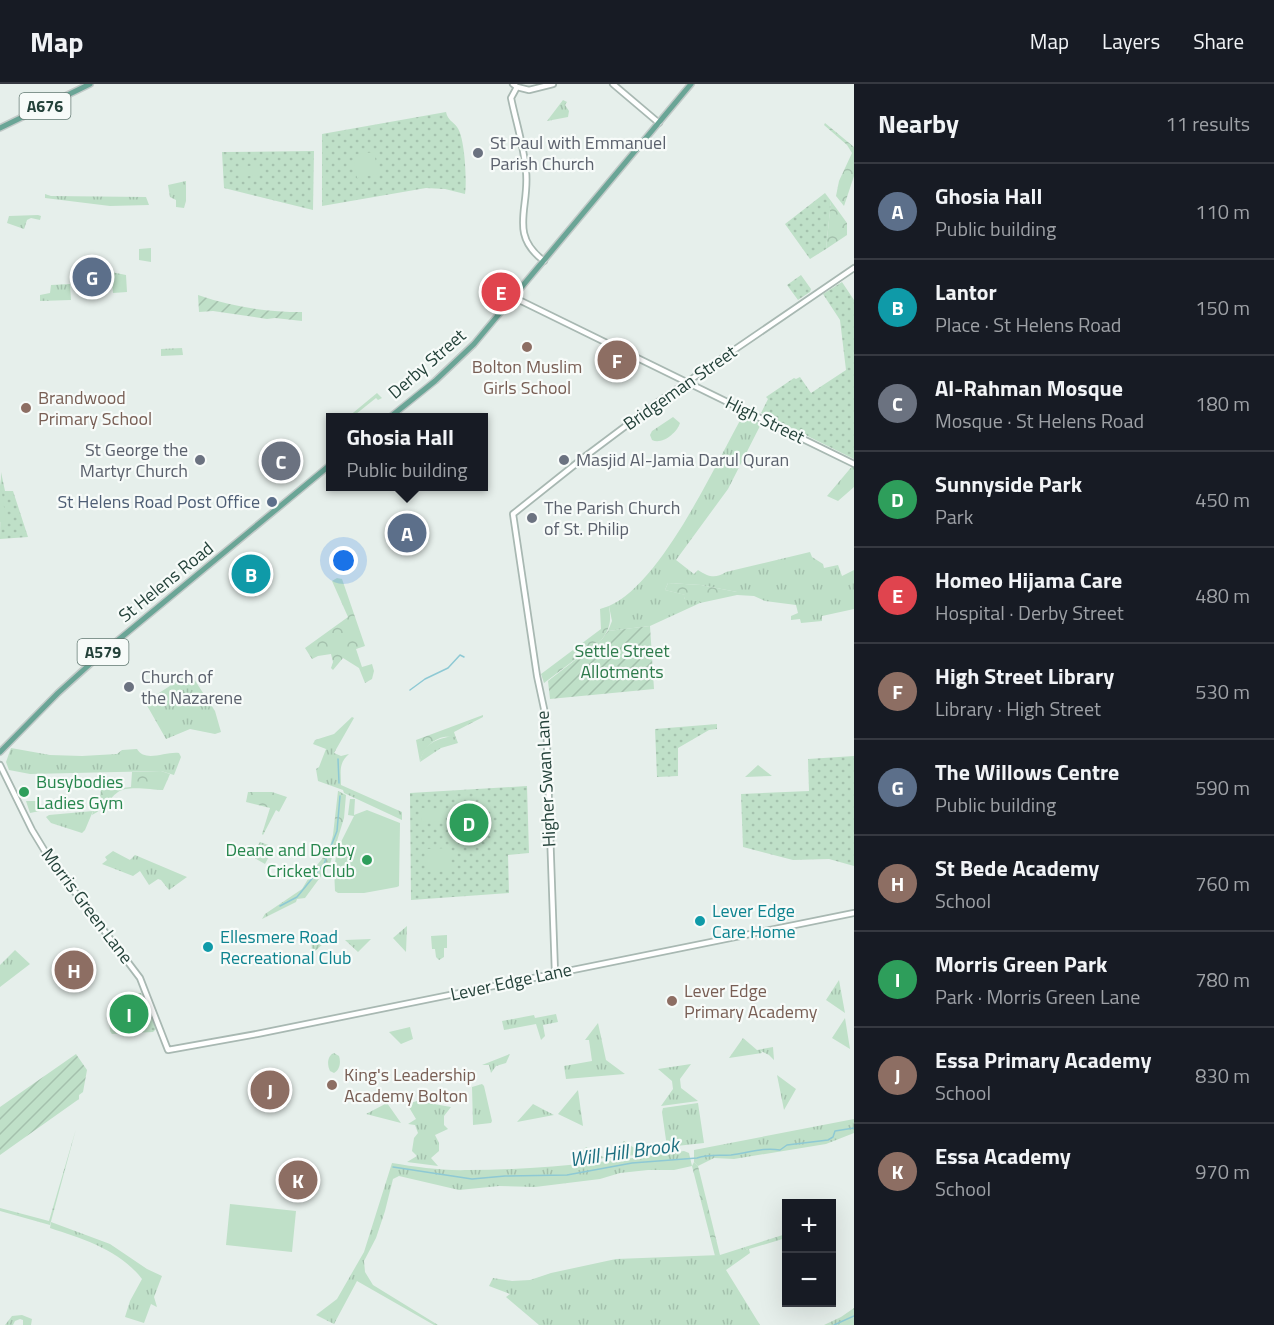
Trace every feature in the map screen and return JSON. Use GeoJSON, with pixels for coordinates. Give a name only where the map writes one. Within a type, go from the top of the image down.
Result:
{"type":"FeatureCollection","features":[{"type":"Feature","properties":{"kind":"main road","name":"A676"},"geometry":{"type":"LineString","coordinates":[[0,128],[90,84]]}},
{"type":"Feature","properties":{"kind":"main road","name":"Derby Street"},"geometry":{"type":"LineString","coordinates":[[394,413],[466,353],[515,298],[691,84]]}},
{"type":"Feature","properties":{"kind":"main road","name":"St Helens Road"},"geometry":{"type":"LineString","coordinates":[[0,752],[58,693],[100,655],[326,468]]}},
{"type":"Feature","properties":{"kind":"street"},"geometry":{"type":"LineString","coordinates":[[544,261],[530,249],[523,233],[526,171],[511,98],[515,85],[523,90],[532,90],[553,84]]}},
{"type":"Feature","properties":{"kind":"street"},"geometry":{"type":"LineString","coordinates":[[613,84],[659,123]]}},
{"type":"Feature","properties":{"kind":"street","name":"Bridgeman Street"},"geometry":{"type":"LineString","coordinates":[[513,515],[587,454],[687,382],[854,268]]}},
{"type":"Feature","properties":{"kind":"street","name":"High Street"},"geometry":{"type":"LineString","coordinates":[[515,298],[854,464]]}},
{"type":"Feature","properties":{"kind":"street","name":"Higher Swan Lane"},"geometry":{"type":"LineString","coordinates":[[513,515],[537,676],[546,719],[555,973]]}},
{"type":"Feature","properties":{"kind":"street","name":"Morris Green Lane"},"geometry":{"type":"LineString","coordinates":[[0,765],[9,778],[32,830],[49,858],[140,978],[168,1050]]}},
{"type":"Feature","properties":{"kind":"street","name":"Lever Edge Lane"},"geometry":{"type":"LineString","coordinates":[[168,1050],[854,913]]}},
{"type":"Feature","properties":{"kind":"green space"},"geometry":{"type":"Polygon","coordinates":[[[563,100],[567,102],[565,105],[569,111],[568,117],[547,121],[563,100]]]}},
{"type":"Feature","properties":{"kind":"green space"},"geometry":{"type":"Polygon","coordinates":[[[446,112],[460,132],[462,140],[465,194],[445,189],[426,188],[322,206],[322,134],[446,112]]]}},
{"type":"Feature","properties":{"kind":"green space"},"geometry":{"type":"Polygon","coordinates":[[[825,123],[854,147],[854,176],[844,206],[836,196],[839,181],[852,153],[847,145],[824,125],[825,123]]]}},
{"type":"Feature","properties":{"kind":"green space"},"geometry":{"type":"Polygon","coordinates":[[[314,151],[313,210],[224,188],[222,152],[314,151]]]}},
{"type":"Feature","properties":{"kind":"green space"},"geometry":{"type":"Polygon","coordinates":[[[374,152],[378,174],[357,178],[353,155],[374,152]]]}},
{"type":"Feature","properties":{"kind":"green space"},"geometry":{"type":"Polygon","coordinates":[[[258,165],[259,175],[241,177],[240,167],[258,165]]]}},
{"type":"Feature","properties":{"kind":"green space"},"geometry":{"type":"Polygon","coordinates":[[[186,181],[184,208],[176,207],[176,200],[170,197],[168,185],[186,181]]]}},
{"type":"Feature","properties":{"kind":"green space"},"geometry":{"type":"Polygon","coordinates":[[[825,193],[831,201],[826,249],[810,259],[785,224],[825,193]]]}},
{"type":"Feature","properties":{"kind":"green space"},"geometry":{"type":"Polygon","coordinates":[[[45,194],[51,196],[146,197],[149,205],[110,206],[45,198],[45,194]]]}},
{"type":"Feature","properties":{"kind":"green space"},"geometry":{"type":"Polygon","coordinates":[[[831,201],[847,223],[847,235],[826,249],[831,201]]]}},
{"type":"Feature","properties":{"kind":"green space"},"geometry":{"type":"Polygon","coordinates":[[[9,216],[41,216],[40,220],[31,218],[27,220],[24,229],[7,223],[9,216]]]}},
{"type":"Feature","properties":{"kind":"green space"},"geometry":{"type":"Polygon","coordinates":[[[151,248],[151,262],[139,260],[139,249],[151,248]]]}},
{"type":"Feature","properties":{"kind":"green space"},"geometry":{"type":"Polygon","coordinates":[[[111,272],[126,275],[127,292],[113,293],[111,272]]]}},
{"type":"Feature","properties":{"kind":"green space"},"geometry":{"type":"Polygon","coordinates":[[[801,275],[811,289],[798,300],[787,285],[801,275]]]}},
{"type":"Feature","properties":{"kind":"green space"},"geometry":{"type":"Polygon","coordinates":[[[842,282],[854,300],[854,459],[761,413],[768,399],[766,397],[794,378],[800,377],[811,393],[846,370],[840,320],[823,294],[842,282]]]}},
{"type":"Feature","properties":{"kind":"green space"},"geometry":{"type":"Polygon","coordinates":[[[70,284],[71,300],[40,301],[40,295],[50,293],[51,285],[70,284]]]}},
{"type":"Feature","properties":{"kind":"green space"},"geometry":{"type":"Polygon","coordinates":[[[198,295],[250,308],[302,312],[302,321],[267,319],[213,311],[199,312],[198,295]]]}},
{"type":"Feature","properties":{"kind":"green space"},"geometry":{"type":"Polygon","coordinates":[[[182,348],[183,355],[161,356],[161,349],[182,348]]]}},
{"type":"Feature","properties":{"kind":"green space"},"geometry":{"type":"Polygon","coordinates":[[[377,393],[382,398],[378,400],[376,398],[357,413],[353,413],[377,393]]]}},
{"type":"Feature","properties":{"kind":"green space"},"geometry":{"type":"Polygon","coordinates":[[[743,415],[761,424],[728,489],[676,560],[694,574],[698,570],[709,576],[715,576],[810,552],[812,557],[823,564],[824,568],[838,565],[842,576],[854,570],[854,609],[822,616],[822,621],[801,623],[800,619],[791,620],[791,616],[798,613],[796,605],[765,601],[754,596],[737,595],[737,592],[701,585],[668,583],[665,590],[686,595],[684,599],[700,601],[700,603],[650,626],[608,631],[612,621],[609,606],[629,593],[667,549],[685,521],[743,415]]]}},
{"type":"Feature","properties":{"kind":"green space"},"geometry":{"type":"Polygon","coordinates":[[[673,417],[680,423],[676,431],[660,441],[652,440],[650,435],[652,431],[673,417]]]}},
{"type":"Feature","properties":{"kind":"green space"},"geometry":{"type":"Polygon","coordinates":[[[854,464],[854,487],[838,501],[827,496],[854,464]]]}},
{"type":"Feature","properties":{"kind":"green space"},"geometry":{"type":"Polygon","coordinates":[[[1,472],[5,491],[13,491],[28,537],[0,539],[1,472]]]}},
{"type":"Feature","properties":{"kind":"green space"},"geometry":{"type":"Polygon","coordinates":[[[0,479],[6,521],[0,522],[0,479]]]}},
{"type":"Feature","properties":{"kind":"green space"},"geometry":{"type":"Polygon","coordinates":[[[337,578],[342,579],[365,646],[356,649],[362,667],[372,664],[374,671],[372,679],[365,683],[359,668],[343,658],[333,670],[331,654],[312,659],[305,648],[348,617],[332,581],[337,578]]]}},
{"type":"Feature","properties":{"kind":"green space"},"geometry":{"type":"Polygon","coordinates":[[[668,583],[701,585],[737,592],[737,595],[700,603],[684,600],[685,595],[665,590],[668,583]]]}},
{"type":"Feature","properties":{"kind":"green space"},"geometry":{"type":"Polygon","coordinates":[[[609,606],[610,623],[602,639],[544,683],[541,674],[601,629],[600,609],[609,606]]]}},
{"type":"Feature","properties":{"kind":"green space","name":"Settle Street Allotments"},"geometry":{"type":"Polygon","coordinates":[[[650,626],[654,689],[550,699],[548,681],[602,639],[608,631],[650,626]]]}},
{"type":"Feature","properties":{"kind":"green space"},"geometry":{"type":"Polygon","coordinates":[[[190,673],[215,711],[221,732],[215,734],[190,729],[166,739],[145,702],[190,673]]]}},
{"type":"Feature","properties":{"kind":"green space"},"geometry":{"type":"Polygon","coordinates":[[[483,715],[454,732],[456,738],[443,737],[433,742],[425,750],[420,762],[416,740],[483,715]]]}},
{"type":"Feature","properties":{"kind":"green space"},"geometry":{"type":"Polygon","coordinates":[[[352,717],[354,718],[334,753],[341,756],[349,754],[342,765],[341,785],[402,812],[402,820],[344,793],[343,790],[318,781],[316,769],[326,749],[313,744],[315,740],[334,734],[352,717]]]}},
{"type":"Feature","properties":{"kind":"green space"},"geometry":{"type":"Polygon","coordinates":[[[717,724],[717,729],[709,730],[678,748],[678,776],[657,777],[655,729],[717,724]]]}},
{"type":"Feature","properties":{"kind":"green space"},"geometry":{"type":"Polygon","coordinates":[[[452,736],[458,743],[441,748],[420,762],[431,743],[452,736]]]}},
{"type":"Feature","properties":{"kind":"green space"},"geometry":{"type":"Polygon","coordinates":[[[11,748],[50,755],[82,756],[117,754],[122,750],[137,749],[150,756],[179,753],[181,757],[174,775],[161,771],[30,774],[9,770],[6,762],[11,748]]]}},
{"type":"Feature","properties":{"kind":"green space"},"geometry":{"type":"Polygon","coordinates":[[[854,756],[854,866],[829,859],[793,860],[743,847],[741,794],[809,791],[808,759],[854,756]]]}},
{"type":"Feature","properties":{"kind":"green space"},"geometry":{"type":"Polygon","coordinates":[[[758,765],[772,776],[745,777],[758,765]]]}},
{"type":"Feature","properties":{"kind":"green space"},"geometry":{"type":"Polygon","coordinates":[[[161,771],[170,774],[163,790],[133,788],[122,790],[92,815],[93,811],[98,809],[101,790],[131,787],[132,772],[161,771]]]}},
{"type":"Feature","properties":{"kind":"green space"},"geometry":{"type":"Polygon","coordinates":[[[527,786],[529,853],[508,855],[509,893],[411,900],[410,793],[527,786]]]}},
{"type":"Feature","properties":{"kind":"green space"},"geometry":{"type":"Polygon","coordinates":[[[338,791],[346,795],[344,818],[330,864],[305,898],[297,899],[296,902],[262,919],[265,914],[302,889],[329,850],[338,791]]]}},
{"type":"Feature","properties":{"kind":"green space"},"geometry":{"type":"Polygon","coordinates":[[[248,792],[272,792],[287,797],[279,812],[276,810],[263,835],[270,808],[246,802],[248,792]]]}},
{"type":"Feature","properties":{"kind":"green space","name":"Deane and Derby Cricket Club"},"geometry":{"type":"Polygon","coordinates":[[[350,799],[355,799],[354,815],[367,810],[400,823],[399,886],[364,893],[335,891],[334,869],[337,850],[354,816],[348,815],[350,799]]]}},
{"type":"Feature","properties":{"kind":"green space"},"geometry":{"type":"Polygon","coordinates":[[[26,801],[36,801],[40,811],[30,813],[26,801]]]}},
{"type":"Feature","properties":{"kind":"green space"},"geometry":{"type":"Polygon","coordinates":[[[422,808],[444,809],[444,822],[421,821],[422,808]]]}},
{"type":"Feature","properties":{"kind":"green space"},"geometry":{"type":"Polygon","coordinates":[[[93,811],[82,833],[51,823],[46,817],[49,815],[93,811]]]}},
{"type":"Feature","properties":{"kind":"green space"},"geometry":{"type":"Polygon","coordinates":[[[260,842],[274,847],[265,864],[251,856],[260,842]]]}},
{"type":"Feature","properties":{"kind":"green space"},"geometry":{"type":"Polygon","coordinates":[[[450,848],[450,871],[426,872],[425,849],[450,848]]]}},
{"type":"Feature","properties":{"kind":"green space"},"geometry":{"type":"Polygon","coordinates":[[[113,851],[130,860],[135,855],[187,877],[169,890],[158,879],[149,885],[140,871],[133,876],[102,864],[107,860],[105,857],[113,851]]]}},
{"type":"Feature","properties":{"kind":"green space"},"geometry":{"type":"Polygon","coordinates":[[[407,926],[406,952],[393,938],[407,926]]]}},
{"type":"Feature","properties":{"kind":"green space"},"geometry":{"type":"Polygon","coordinates":[[[311,932],[321,933],[323,944],[312,954],[311,932]]]}},
{"type":"Feature","properties":{"kind":"green space"},"geometry":{"type":"Polygon","coordinates":[[[447,935],[447,948],[444,948],[444,957],[439,960],[435,949],[432,949],[431,936],[447,935]]]}},
{"type":"Feature","properties":{"kind":"green space"},"geometry":{"type":"Polygon","coordinates":[[[371,939],[358,952],[345,940],[371,939]]]}},
{"type":"Feature","properties":{"kind":"green space"},"geometry":{"type":"Polygon","coordinates":[[[15,950],[30,964],[0,987],[0,965],[15,950]]]}},
{"type":"Feature","properties":{"kind":"green space"},"geometry":{"type":"Polygon","coordinates":[[[839,980],[845,1013],[826,1000],[839,980]]]}},
{"type":"Feature","properties":{"kind":"green space"},"geometry":{"type":"Polygon","coordinates":[[[141,993],[156,1029],[153,1032],[112,1034],[109,1013],[141,993]]]}},
{"type":"Feature","properties":{"kind":"green space"},"geometry":{"type":"Polygon","coordinates":[[[556,1014],[558,1022],[543,1025],[545,1036],[541,1040],[536,1024],[504,1030],[502,1021],[534,1015],[535,1018],[556,1014]]]}},
{"type":"Feature","properties":{"kind":"green space"},"geometry":{"type":"Polygon","coordinates":[[[845,1018],[850,1049],[832,1038],[845,1018]]]}},
{"type":"Feature","properties":{"kind":"green space"},"geometry":{"type":"Polygon","coordinates":[[[598,1023],[606,1060],[625,1074],[566,1079],[564,1066],[592,1061],[589,1040],[585,1040],[598,1023]]]}},
{"type":"Feature","properties":{"kind":"green space"},"geometry":{"type":"Polygon","coordinates":[[[410,1027],[413,1039],[401,1044],[389,1032],[410,1027]]]}},
{"type":"Feature","properties":{"kind":"green space"},"geometry":{"type":"Polygon","coordinates":[[[743,1038],[757,1050],[773,1047],[774,1060],[761,1051],[762,1053],[729,1058],[743,1038]]]}},
{"type":"Feature","properties":{"kind":"green space"},"geometry":{"type":"Polygon","coordinates":[[[334,1053],[339,1056],[340,1061],[339,1068],[334,1073],[330,1071],[328,1063],[330,1056],[334,1053]]]}},
{"type":"Feature","properties":{"kind":"green space"},"geometry":{"type":"Polygon","coordinates":[[[76,1054],[87,1070],[83,1092],[79,1095],[79,1099],[0,1155],[0,1107],[76,1054]]]}},
{"type":"Feature","properties":{"kind":"green space"},"geometry":{"type":"Polygon","coordinates":[[[510,1054],[506,1063],[496,1066],[491,1073],[489,1065],[482,1065],[510,1054]]]}},
{"type":"Feature","properties":{"kind":"green space"},"geometry":{"type":"Polygon","coordinates":[[[691,1064],[680,1079],[681,1088],[698,1101],[661,1106],[673,1089],[672,1081],[658,1069],[691,1064]]]}},
{"type":"Feature","properties":{"kind":"green space"},"geometry":{"type":"Polygon","coordinates":[[[777,1075],[796,1089],[784,1110],[777,1075]]]}},
{"type":"Feature","properties":{"kind":"green space"},"geometry":{"type":"Polygon","coordinates":[[[482,1084],[492,1121],[473,1125],[472,1087],[482,1084]]]}},
{"type":"Feature","properties":{"kind":"green space"},"geometry":{"type":"Polygon","coordinates":[[[578,1090],[583,1126],[558,1114],[578,1090]]]}},
{"type":"Feature","properties":{"kind":"green space"},"geometry":{"type":"Polygon","coordinates":[[[417,1101],[451,1107],[444,1116],[444,1125],[448,1129],[435,1135],[439,1143],[439,1151],[431,1158],[438,1166],[407,1162],[417,1156],[412,1151],[414,1138],[418,1133],[415,1125],[408,1124],[416,1119],[407,1104],[417,1101]]]}},
{"type":"Feature","properties":{"kind":"green space"},"geometry":{"type":"Polygon","coordinates":[[[387,1103],[401,1123],[366,1114],[387,1103]]]}},
{"type":"Feature","properties":{"kind":"green space"},"geometry":{"type":"Polygon","coordinates":[[[698,1103],[704,1143],[667,1147],[663,1108],[698,1103]]]}},
{"type":"Feature","properties":{"kind":"green space"},"geometry":{"type":"Polygon","coordinates":[[[533,1104],[554,1115],[517,1122],[533,1104]]]}},
{"type":"Feature","properties":{"kind":"green space"},"geometry":{"type":"Polygon","coordinates":[[[854,1119],[854,1133],[826,1144],[734,1159],[714,1158],[698,1166],[694,1162],[694,1150],[854,1119]]]}},
{"type":"Feature","properties":{"kind":"green space"},"geometry":{"type":"Polygon","coordinates":[[[76,1129],[50,1225],[0,1211],[0,1208],[49,1221],[76,1129]]]}},
{"type":"Feature","properties":{"kind":"green space"},"geometry":{"type":"Polygon","coordinates":[[[624,1141],[643,1154],[610,1158],[624,1141]]]}},
{"type":"Feature","properties":{"kind":"green space"},"geometry":{"type":"Polygon","coordinates":[[[586,1147],[605,1158],[575,1161],[586,1147]]]}},
{"type":"Feature","properties":{"kind":"green space"},"geometry":{"type":"Polygon","coordinates":[[[684,1151],[689,1153],[692,1166],[674,1170],[620,1173],[600,1179],[535,1187],[499,1186],[459,1190],[399,1176],[393,1179],[376,1238],[364,1261],[365,1272],[373,1285],[438,1325],[434,1325],[357,1281],[334,1324],[316,1315],[337,1299],[364,1252],[392,1163],[440,1169],[496,1170],[577,1164],[684,1151]]]}},
{"type":"Feature","properties":{"kind":"green space"},"geometry":{"type":"Polygon","coordinates":[[[694,1162],[698,1166],[720,1255],[715,1256],[692,1166],[694,1162]]]}},
{"type":"Feature","properties":{"kind":"green space"},"geometry":{"type":"Polygon","coordinates":[[[230,1204],[296,1211],[292,1252],[226,1245],[230,1204]]]}},
{"type":"Feature","properties":{"kind":"green space"},"geometry":{"type":"Polygon","coordinates":[[[51,1222],[110,1244],[147,1269],[162,1276],[154,1297],[157,1307],[151,1304],[144,1323],[125,1317],[130,1301],[142,1279],[133,1269],[123,1260],[100,1247],[50,1228],[51,1222]]]}},
{"type":"Feature","properties":{"kind":"green space"},"geometry":{"type":"Polygon","coordinates":[[[782,1235],[782,1239],[746,1250],[745,1247],[782,1235]]]}},
{"type":"Feature","properties":{"kind":"green space"},"geometry":{"type":"Polygon","coordinates":[[[745,1247],[750,1253],[726,1270],[760,1325],[539,1325],[506,1297],[510,1294],[489,1286],[493,1278],[512,1281],[530,1280],[551,1273],[616,1259],[720,1255],[745,1247]]]}},
{"type":"Feature","properties":{"kind":"green space"},"geometry":{"type":"Polygon","coordinates":[[[854,1308],[854,1325],[824,1325],[841,1317],[854,1308]]]}},
{"type":"Feature","properties":{"kind":"green space"},"geometry":{"type":"Polygon","coordinates":[[[22,1315],[32,1319],[31,1325],[23,1325],[23,1320],[20,1319],[13,1325],[5,1325],[12,1316],[22,1315]]]}},
{"type":"Feature","properties":{"kind":"waterway"},"geometry":{"type":"LineString","coordinates":[[410,690],[425,679],[448,668],[460,655],[464,657]]}},
{"type":"Feature","properties":{"kind":"waterway"},"geometry":{"type":"LineString","coordinates":[[338,759],[339,783]]}},
{"type":"Feature","properties":{"kind":"waterway"},"geometry":{"type":"LineString","coordinates":[[280,906],[297,897],[324,864],[337,831],[340,796]]}},
{"type":"Feature","properties":{"kind":"waterway","name":"Will Hill Brook"},"geometry":{"type":"LineString","coordinates":[[393,1167],[472,1179],[567,1175],[632,1163],[780,1150],[787,1145],[828,1140],[833,1137],[835,1131],[854,1128]]}},
{"type":"Feature","properties":{"kind":"waterway"},"geometry":{"type":"LineString","coordinates":[[834,1325],[854,1316]]}},
{"type":"Feature","properties":{"kind":"place","name":"St Paul with Emmanuel Parish Church"},"geometry":{"type":"Point","coordinates":[478,153]}},
{"type":"Feature","properties":{"kind":"place","name":"The Willows Centre"},"geometry":{"type":"Point","coordinates":[92,277]}},
{"type":"Feature","properties":{"kind":"place","name":"Homeo Hijama Care"},"geometry":{"type":"Point","coordinates":[501,292]}},
{"type":"Feature","properties":{"kind":"place","name":"Bolton Muslim Girls School"},"geometry":{"type":"Point","coordinates":[527,347]}},
{"type":"Feature","properties":{"kind":"place","name":"High Street Library"},"geometry":{"type":"Point","coordinates":[617,360]}},
{"type":"Feature","properties":{"kind":"place","name":"Brandwood Primary School"},"geometry":{"type":"Point","coordinates":[26,408]}},
{"type":"Feature","properties":{"kind":"place","name":"St George the Martyr Church"},"geometry":{"type":"Point","coordinates":[200,460]}},
{"type":"Feature","properties":{"kind":"place","name":"Masjid Al-Jamia Darul Quran"},"geometry":{"type":"Point","coordinates":[564,460]}},
{"type":"Feature","properties":{"kind":"place","name":"Al-Rahman Mosque"},"geometry":{"type":"Point","coordinates":[281,461]}},
{"type":"Feature","properties":{"kind":"place","name":"St Helens Road Post Office"},"geometry":{"type":"Point","coordinates":[272,502]}},
{"type":"Feature","properties":{"kind":"place","name":"The Parish Church of St. Philip"},"geometry":{"type":"Point","coordinates":[532,518]}},
{"type":"Feature","properties":{"kind":"place","name":"Ghosia Hall"},"geometry":{"type":"Point","coordinates":[407,533]}},
{"type":"Feature","properties":{"kind":"place","name":"Lantor"},"geometry":{"type":"Point","coordinates":[251,574]}},
{"type":"Feature","properties":{"kind":"place","name":"Church of the Nazarene"},"geometry":{"type":"Point","coordinates":[129,687]}},
{"type":"Feature","properties":{"kind":"place","name":"Busybodies Ladies Gym"},"geometry":{"type":"Point","coordinates":[24,792]}},
{"type":"Feature","properties":{"kind":"place","name":"Sunnyside Park"},"geometry":{"type":"Point","coordinates":[469,823]}},
{"type":"Feature","properties":{"kind":"place","name":"Deane and Derby Cricket Club"},"geometry":{"type":"Point","coordinates":[367,860]}},
{"type":"Feature","properties":{"kind":"place","name":"Lever Edge Care Home"},"geometry":{"type":"Point","coordinates":[700,921]}},
{"type":"Feature","properties":{"kind":"place","name":"Ellesmere Road Recreational Club"},"geometry":{"type":"Point","coordinates":[208,947]}},
{"type":"Feature","properties":{"kind":"place","name":"St Bede Academy"},"geometry":{"type":"Point","coordinates":[74,970]}},
{"type":"Feature","properties":{"kind":"place","name":"Lever Edge Primary Academy"},"geometry":{"type":"Point","coordinates":[672,1001]}},
{"type":"Feature","properties":{"kind":"place","name":"Morris Green Park"},"geometry":{"type":"Point","coordinates":[129,1014]}},
{"type":"Feature","properties":{"kind":"place","name":"King's Leadership Academy Bolton"},"geometry":{"type":"Point","coordinates":[332,1085]}},
{"type":"Feature","properties":{"kind":"place","name":"Essa Primary Academy"},"geometry":{"type":"Point","coordinates":[270,1090]}},
{"type":"Feature","properties":{"kind":"place","name":"Essa Academy"},"geometry":{"type":"Point","coordinates":[298,1180]}}]}
